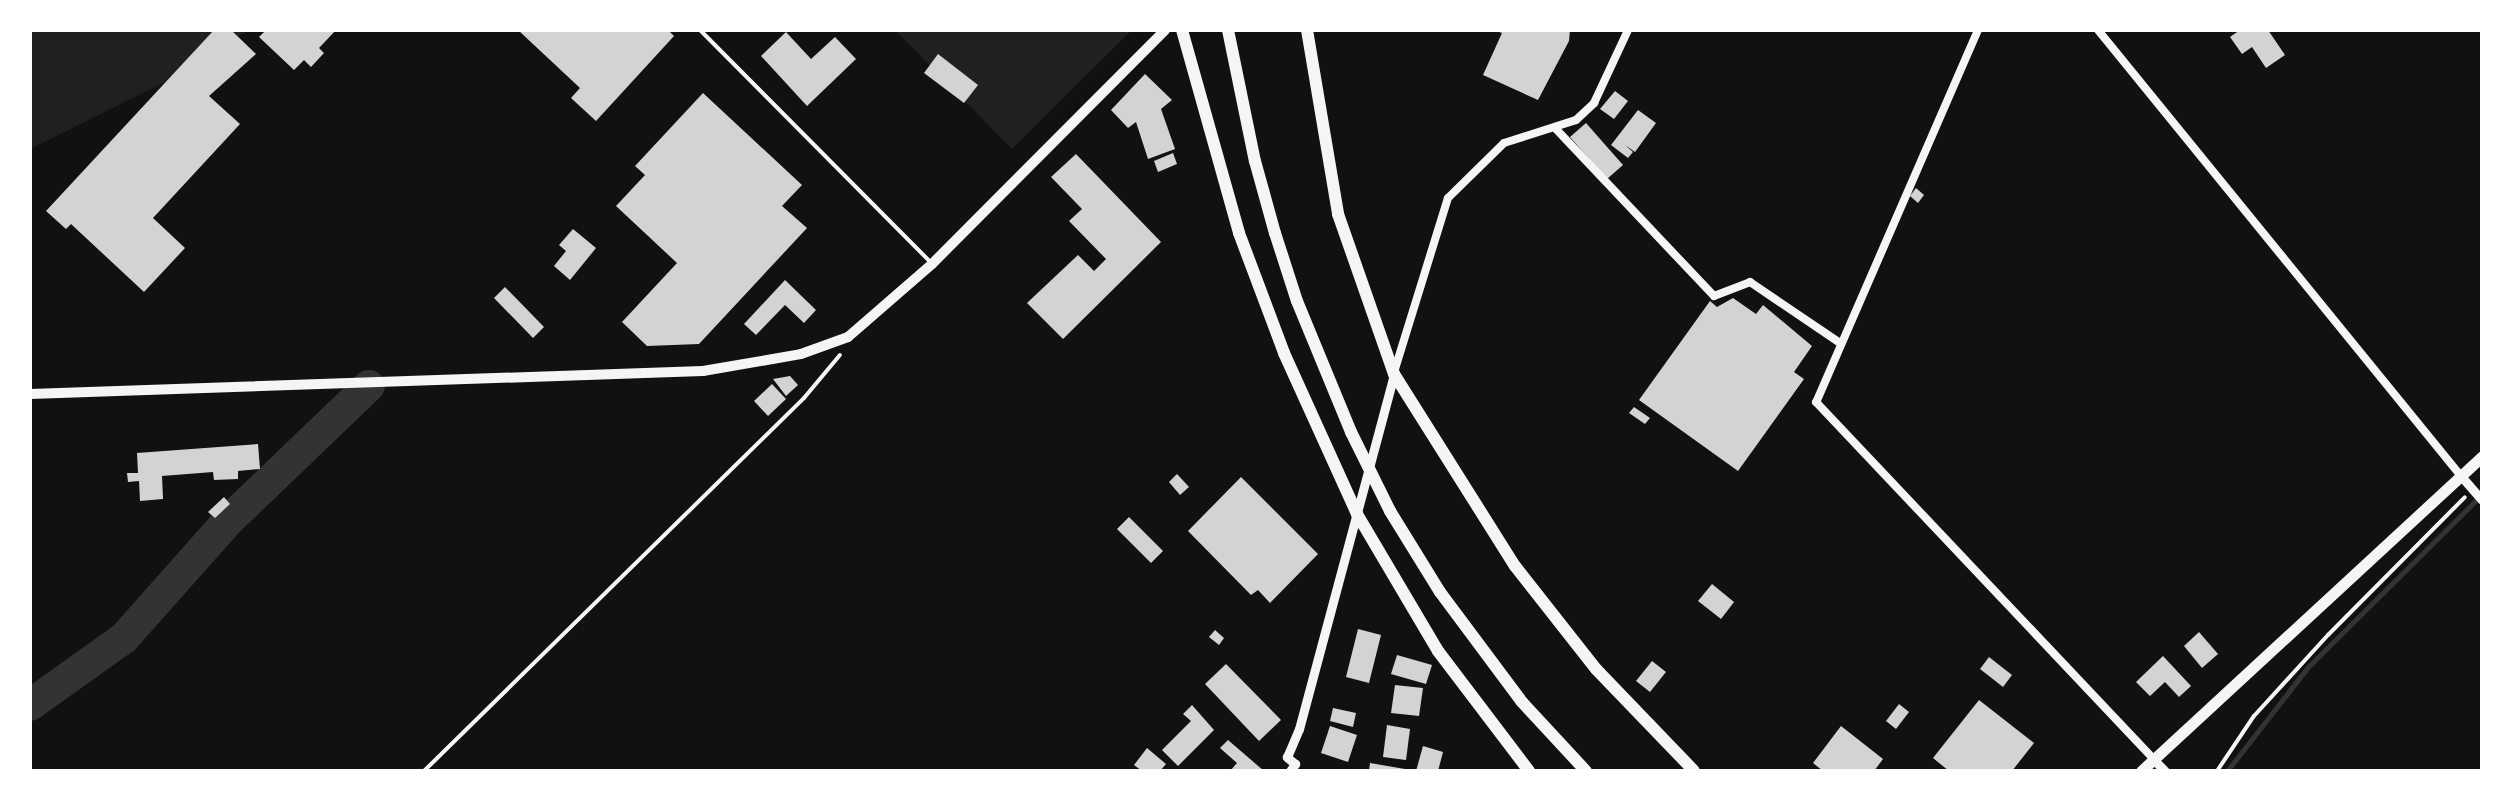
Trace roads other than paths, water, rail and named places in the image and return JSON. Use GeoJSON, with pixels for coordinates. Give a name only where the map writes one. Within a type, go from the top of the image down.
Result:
{"type":"FeatureCollection","features":[{"type":"Feature","properties":{"kind":"highway"},"geometry":{"type":"LineString","coordinates":[[1182,30],[1239,234],[1284,353],[1357,514],[1448,666],[1528,771]]}},
{"type":"Feature","properties":{"kind":"highway"},"geometry":{"type":"LineString","coordinates":[[1228,30],[1255,161],[1296,301],[1351,432],[1390,511],[1466,629],[1538,720],[1586,771]]}},
{"type":"Feature","properties":{"kind":"highway"},"geometry":{"type":"LineString","coordinates":[[1307,30],[1338,214],[1394,374],[1515,566],[1596,669],[1694,771]]}},
{"type":"Feature","properties":{"kind":"main road"},"geometry":{"type":"LineString","coordinates":[[30,394],[703,371],[802,354],[848,337],[932,264],[1165,30]]}},
{"type":"Feature","properties":{"kind":"main road"},"geometry":{"type":"LineString","coordinates":[[2140,771],[2482,456]]}},
{"type":"Feature","properties":{"kind":"street"},"geometry":{"type":"LineString","coordinates":[[1293,769],[1287,757],[1394,374],[1448,198],[1504,143],[1576,120],[1594,103],[1628,30]]}},
{"type":"Feature","properties":{"kind":"street"},"geometry":{"type":"LineString","coordinates":[[1978,30],[1816,402],[2165,771]]}},
{"type":"Feature","properties":{"kind":"street"},"geometry":{"type":"LineString","coordinates":[[2098,30],[2482,500]]}},
{"type":"Feature","properties":{"kind":"street"},"geometry":{"type":"LineString","coordinates":[[1556,129],[1714,296],[1750,282],[1840,342]]}},
{"type":"Feature","properties":{"kind":"lane"},"geometry":{"type":"LineString","coordinates":[[700,30],[932,264]]}},
{"type":"Feature","properties":{"kind":"waterway"},"geometry":{"type":"LineString","coordinates":[[30,705],[124,638],[228,521],[369,386]]}},
{"type":"Feature","properties":{"kind":"waterway"},"geometry":{"type":"LineString","coordinates":[[2227,771],[2308,667],[2480,496]]}}]}
